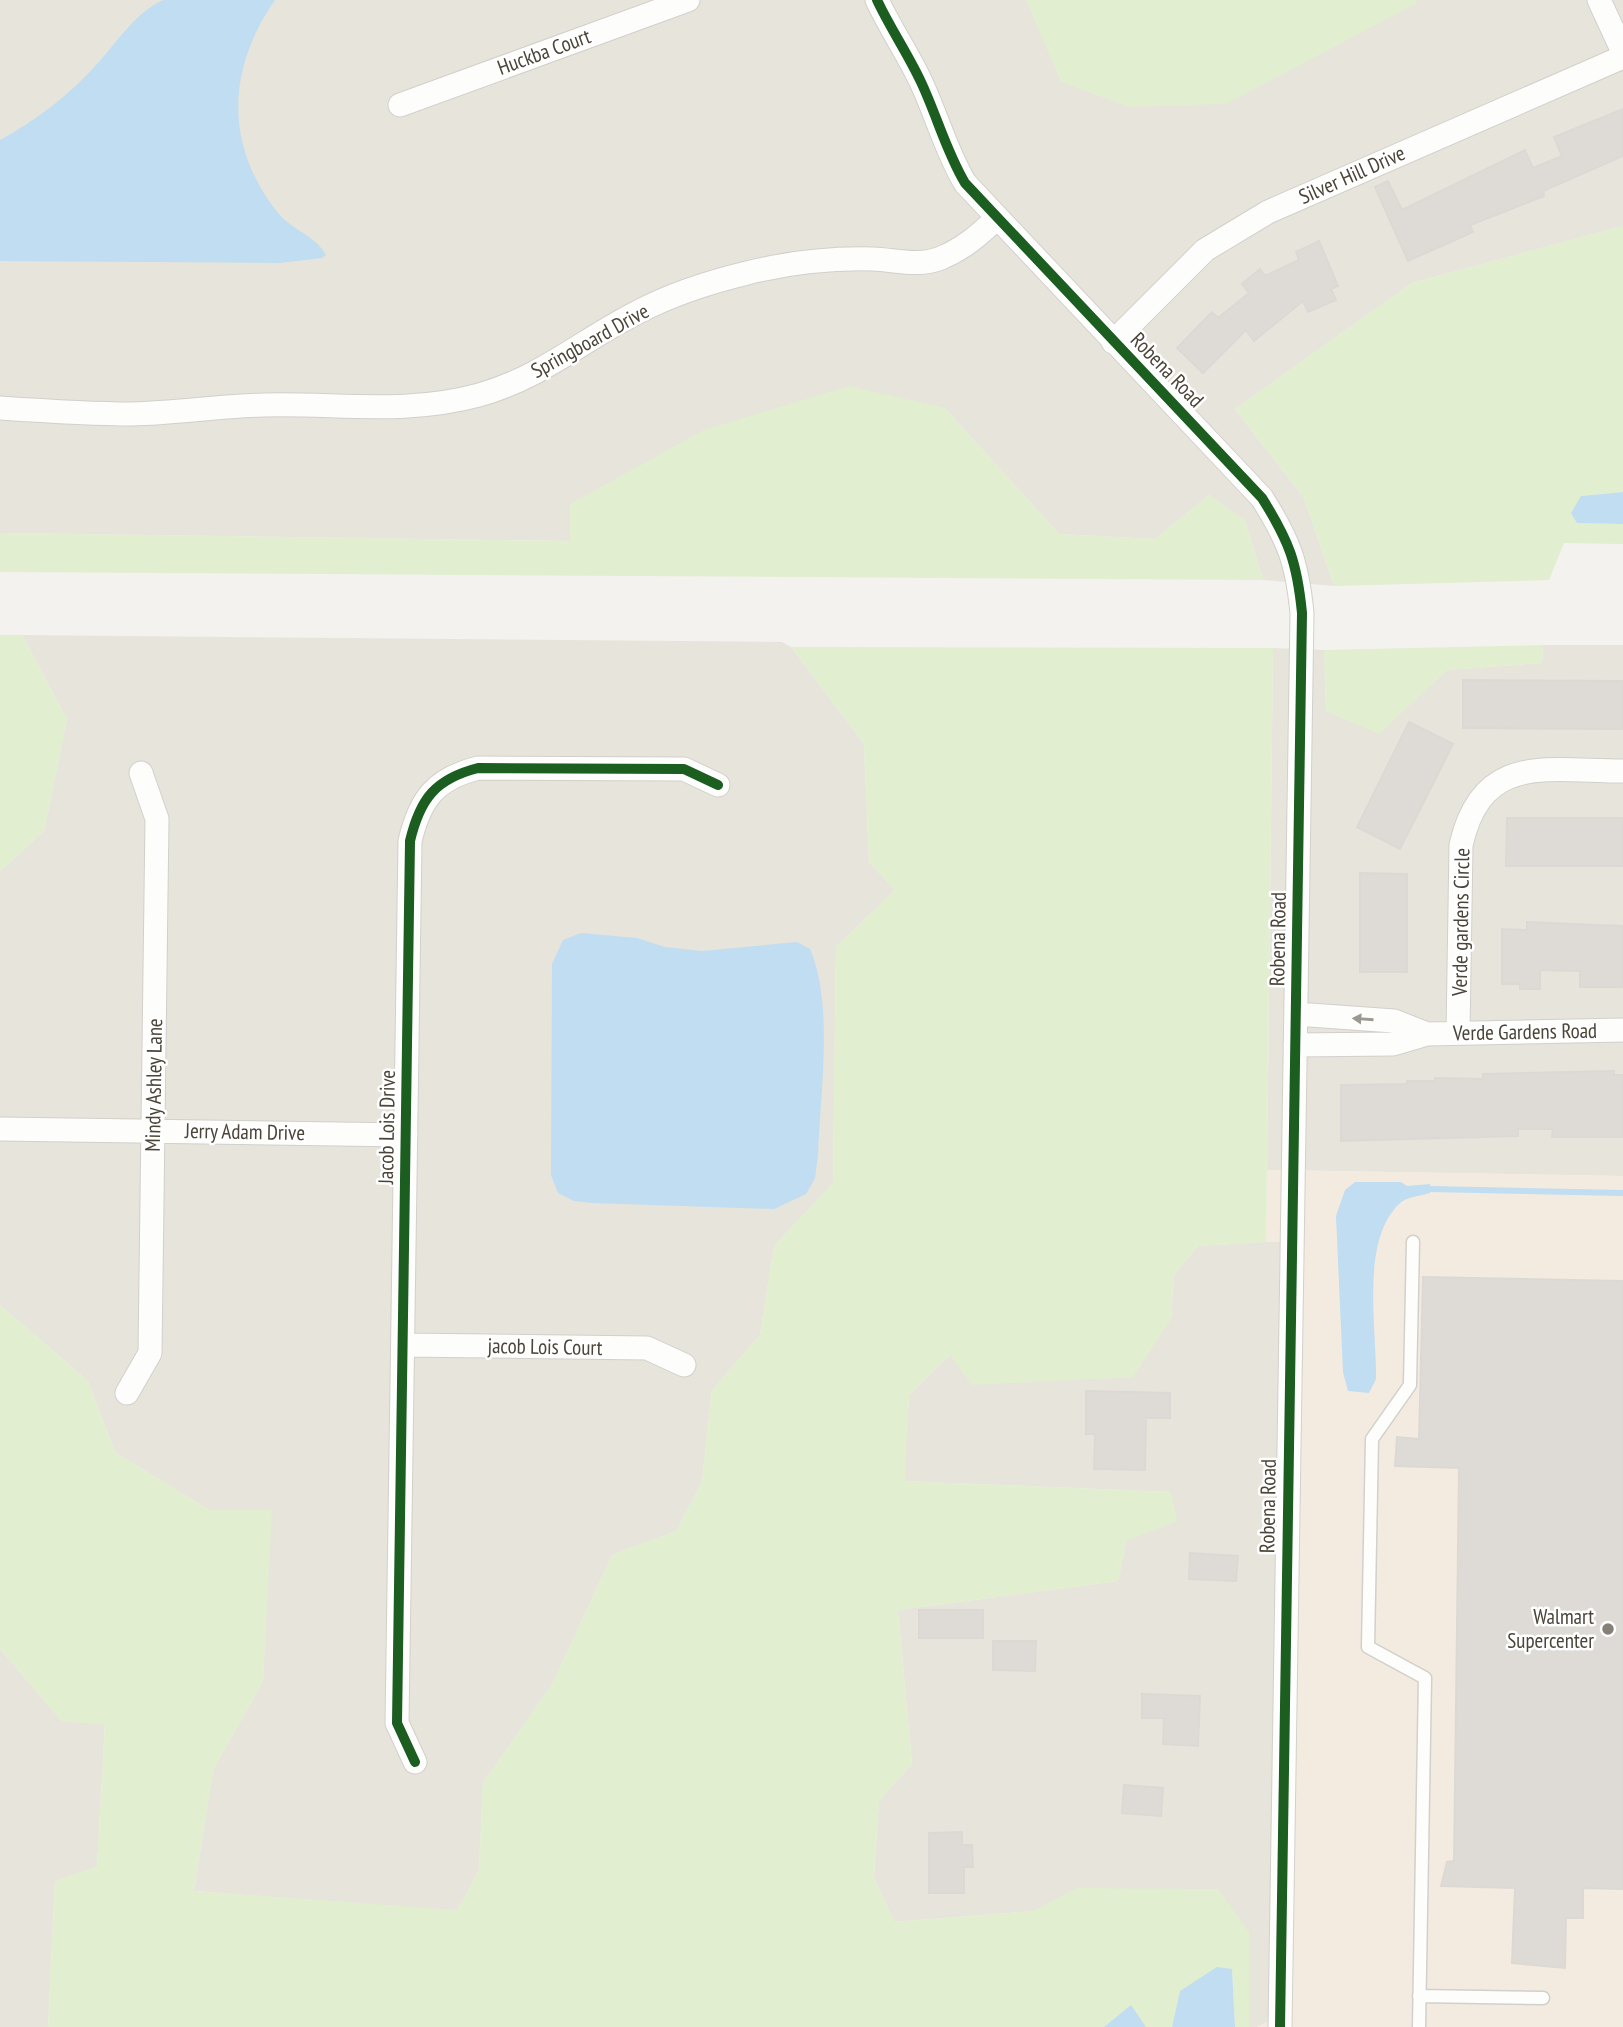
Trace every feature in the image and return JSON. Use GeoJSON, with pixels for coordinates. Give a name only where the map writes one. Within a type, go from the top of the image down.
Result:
{"type":"FeatureCollection","features":[{"type":"Feature","properties":{"kind":"street","name":"Huckba Court"},"geometry":{"type":"LineString","coordinates":[[400,105],[688,0]]}},
{"type":"Feature","properties":{"kind":"street","name":"Robena Road"},"geometry":{"type":"LineString","coordinates":[[877,0],[919,78],[937,117],[948,154],[965,183],[996,219],[1262,498],[1287,539],[1298,575],[1302,613],[1280,2027]]}},
{"type":"Feature","properties":{"kind":"street"},"geometry":{"type":"LineString","coordinates":[[1599,0],[1623,54]]}},
{"type":"Feature","properties":{"kind":"street","name":"Silver Hill Drive"},"geometry":{"type":"LineString","coordinates":[[1113,342],[1205,250],[1268,212],[1623,54]]}},
{"type":"Feature","properties":{"kind":"street","name":"Springboard Drive"},"geometry":{"type":"LineString","coordinates":[[0,408],[134,414],[262,405],[394,409],[434,404],[479,394],[521,380],[570,355],[637,312],[706,283],[771,267],[828,261],[873,260],[911,264],[938,260],[968,246],[996,219]]}},
{"type":"Feature","properties":{"kind":"street","name":"Jacob Lois Drive"},"geometry":{"type":"LineString","coordinates":[[415,1762],[397,1723],[410,841],[416,813],[433,790],[455,773],[478,768],[684,769],[718,785]]}},
{"type":"Feature","properties":{"kind":"street","name":"Verde gardens Circle"},"geometry":{"type":"LineString","coordinates":[[1458,1033],[1461,845],[1467,817],[1482,796],[1499,781],[1523,771],[1623,771]]}},
{"type":"Feature","properties":{"kind":"street","name":"Mindy Ashley Lane"},"geometry":{"type":"LineString","coordinates":[[127,1393],[150,1353],[157,819],[141,773]]}},
{"type":"Feature","properties":{"kind":"street","name":"Verde Gardens Road"},"geometry":{"type":"LineString","coordinates":[[1296,1014],[1394,1021],[1427,1034]]}},
{"type":"Feature","properties":{"kind":"street","name":"Verde Gardens Road"},"geometry":{"type":"LineString","coordinates":[[1295,1045],[1393,1044],[1427,1034],[1623,1030]]}},
{"type":"Feature","properties":{"kind":"street","name":"Jerry Adam Drive"},"geometry":{"type":"LineString","coordinates":[[0,1129],[406,1135]]}},
{"type":"Feature","properties":{"kind":"street","name":"jacob Lois Court"},"geometry":{"type":"LineString","coordinates":[[404,1345],[647,1348],[684,1365]]}},
{"type":"Feature","properties":{"kind":"lane"},"geometry":{"type":"LineString","coordinates":[[1413,1242],[1410,1385],[1372,1439],[1368,1647],[1425,1678],[1419,2027]]}},
{"type":"Feature","properties":{"kind":"lane"},"geometry":{"type":"LineString","coordinates":[[1419,1996],[1543,1998]]}},
{"type":"Feature","properties":{"kind":"shaded area"},"geometry":{"type":"Polygon","coordinates":[[[0,0],[1623,0],[1623,226],[1412,283],[1235,409],[1304,498],[1334,586],[1263,580],[1245,520],[1209,495],[1155,539],[1059,534],[945,408],[571,541],[0,533],[0,0]]]}},
{"type":"Feature","properties":{"kind":"shaded area"},"geometry":{"type":"Polygon","coordinates":[[[22,635],[782,642],[791,647],[864,744],[869,862],[895,890],[836,947],[833,1183],[774,1246],[760,1335],[712,1390],[702,1482],[676,1531],[612,1555],[553,1683],[483,1783],[479,1870],[457,1911],[194,1891],[213,1770],[263,1681],[271,1510],[209,1510],[115,1452],[88,1381],[0,1305],[0,871],[44,831],[67,719],[22,635]]]}},
{"type":"Feature","properties":{"kind":"shaded area"},"geometry":{"type":"Polygon","coordinates":[[[1543,645],[1623,645],[1623,1176],[1267,1170],[1273,648],[1324,650],[1326,711],[1379,733],[1447,670],[1542,663],[1543,645]]]}},
{"type":"Feature","properties":{"kind":"shaded area"},"geometry":{"type":"Polygon","coordinates":[[[1267,1170],[1623,1176],[1623,2027],[1257,2027],[1271,2020],[1280,1242],[1266,1242],[1267,1170]]]}},
{"type":"Feature","properties":{"kind":"shaded area"},"geometry":{"type":"Polygon","coordinates":[[[1280,1241],[1271,2020],[1257,2027],[1249,2027],[1249,1932],[1078,1888],[1034,1911],[894,1922],[874,1877],[879,1801],[912,1764],[898,1610],[1118,1581],[1126,1541],[1171,1492],[904,1481],[909,1395],[950,1355],[1171,1319],[1174,1275],[1198,1246],[1280,1241]]]}},
{"type":"Feature","properties":{"kind":"shaded area"},"geometry":{"type":"Polygon","coordinates":[[[0,1649],[62,1721],[105,1724],[97,1867],[55,1881],[48,2027],[0,2027],[0,1649]]]}},
{"type":"Feature","properties":{"kind":"green space"},"geometry":{"type":"Polygon","coordinates":[[[1026,0],[1417,0],[1415,4],[1226,104],[1129,107],[1061,82],[1026,0]]]}},
{"type":"Feature","properties":{"kind":"green space"},"geometry":{"type":"Polygon","coordinates":[[[1623,226],[1623,492],[1581,496],[1578,523],[1623,524],[1623,544],[1564,543],[1549,580],[1334,586],[1304,498],[1235,409],[1412,283],[1623,226]]]}},
{"type":"Feature","properties":{"kind":"green space"},"geometry":{"type":"Polygon","coordinates":[[[849,386],[945,408],[1059,534],[1155,539],[1209,495],[1245,520],[1263,580],[0,572],[0,533],[570,541],[570,504],[704,430],[849,386]]]}},
{"type":"Feature","properties":{"kind":"green space"},"geometry":{"type":"Polygon","coordinates":[[[0,635],[22,635],[67,719],[44,831],[0,871],[0,635]]]}},
{"type":"Feature","properties":{"kind":"green space"},"geometry":{"type":"Polygon","coordinates":[[[1543,645],[1542,663],[1447,670],[1379,734],[1326,711],[1324,650],[1543,645]]]}},
{"type":"Feature","properties":{"kind":"green space"},"geometry":{"type":"Polygon","coordinates":[[[791,647],[1273,648],[1266,1242],[1198,1246],[1174,1275],[1171,1319],[1133,1377],[972,1385],[950,1355],[909,1395],[905,1481],[1171,1492],[1177,1521],[1126,1541],[1118,1581],[898,1610],[912,1764],[879,1801],[874,1877],[894,1922],[1033,1911],[1077,1888],[1218,1889],[1249,1932],[1249,2027],[1235,2027],[1232,1969],[1180,1991],[1172,2027],[1146,2027],[1131,2006],[1104,2027],[48,2027],[55,1881],[97,1867],[105,1725],[62,1721],[0,1649],[0,1305],[88,1381],[115,1452],[209,1510],[272,1510],[263,1681],[213,1770],[194,1891],[457,1910],[479,1870],[483,1783],[553,1683],[612,1555],[676,1531],[702,1482],[712,1390],[760,1335],[774,1246],[833,1183],[836,947],[895,890],[869,862],[864,744],[791,647]]]}},
{"type":"Feature","properties":{"kind":"water"},"geometry":{"type":"Polygon","coordinates":[[[163,0],[275,0],[259,26],[241,80],[238,107],[241,134],[248,161],[260,187],[278,213],[317,243],[326,255],[322,258],[280,263],[0,261],[0,140],[27,124],[64,96],[87,75],[135,20],[163,0]]]}},
{"type":"Feature","properties":{"kind":"water"},"geometry":{"type":"Polygon","coordinates":[[[1623,492],[1623,524],[1577,523],[1571,513],[1581,496],[1623,492]]]}},
{"type":"Feature","properties":{"kind":"water"},"geometry":{"type":"Polygon","coordinates":[[[581,933],[637,938],[665,947],[702,951],[797,942],[810,949],[822,996],[824,1050],[818,1155],[815,1178],[806,1194],[774,1209],[592,1203],[574,1201],[558,1193],[551,1175],[552,964],[563,940],[581,933]]]}},
{"type":"Feature","properties":{"kind":"water"},"geometry":{"type":"Polygon","coordinates":[[[1355,1182],[1401,1182],[1407,1186],[1430,1184],[1430,1193],[1409,1198],[1399,1204],[1387,1220],[1379,1240],[1373,1287],[1376,1379],[1369,1393],[1348,1391],[1343,1372],[1336,1216],[1345,1190],[1355,1182]]]}},
{"type":"Feature","properties":{"kind":"water"},"geometry":{"type":"Polygon","coordinates":[[[1217,1967],[1232,1969],[1235,2027],[1172,2027],[1180,1991],[1217,1967]]]}},
{"type":"Feature","properties":{"kind":"water"},"geometry":{"type":"Polygon","coordinates":[[[1131,2005],[1146,2027],[1104,2027],[1131,2005]]]}},
{"type":"Feature","properties":{"kind":"building"},"geometry":{"type":"Polygon","coordinates":[[[1623,109],[1623,156],[1543,191],[1544,196],[1470,225],[1473,232],[1408,261],[1375,187],[1388,181],[1402,210],[1525,150],[1533,168],[1562,156],[1554,137],[1623,109]]]}},
{"type":"Feature","properties":{"kind":"building"},"geometry":{"type":"Polygon","coordinates":[[[1319,241],[1338,286],[1331,289],[1336,300],[1308,312],[1303,301],[1254,341],[1246,330],[1203,373],[1177,348],[1212,312],[1218,318],[1249,293],[1242,284],[1260,269],[1265,276],[1299,260],[1296,252],[1319,241]]]}},
{"type":"Feature","properties":{"kind":"building"},"geometry":{"type":"Polygon","coordinates":[[[1463,680],[1623,681],[1623,729],[1463,728],[1463,680]]]}},
{"type":"Feature","properties":{"kind":"building"},"geometry":{"type":"Polygon","coordinates":[[[1409,722],[1453,744],[1400,849],[1357,827],[1409,722]]]}},
{"type":"Feature","properties":{"kind":"building"},"geometry":{"type":"Polygon","coordinates":[[[1507,818],[1623,818],[1623,866],[1506,866],[1507,818]]]}},
{"type":"Feature","properties":{"kind":"building"},"geometry":{"type":"Polygon","coordinates":[[[1360,873],[1407,874],[1407,972],[1360,972],[1360,873]]]}},
{"type":"Feature","properties":{"kind":"building"},"geometry":{"type":"Polygon","coordinates":[[[1527,922],[1623,926],[1623,987],[1580,987],[1580,971],[1540,970],[1540,989],[1520,989],[1520,984],[1502,984],[1502,929],[1527,930],[1527,922]]]}},
{"type":"Feature","properties":{"kind":"building"},"geometry":{"type":"Polygon","coordinates":[[[1614,1071],[1614,1075],[1623,1075],[1623,1137],[1552,1137],[1553,1129],[1518,1129],[1518,1136],[1341,1141],[1341,1085],[1407,1084],[1407,1081],[1435,1081],[1435,1078],[1483,1079],[1483,1074],[1614,1071]]]}},
{"type":"Feature","properties":{"kind":"building"},"geometry":{"type":"Polygon","coordinates":[[[1423,1277],[1623,1281],[1623,1889],[1583,1888],[1583,1918],[1566,1918],[1565,1968],[1512,1963],[1515,1888],[1441,1886],[1447,1862],[1454,1861],[1459,1468],[1395,1466],[1397,1437],[1419,1439],[1423,1277]]]}},
{"type":"Feature","properties":{"kind":"building"},"geometry":{"type":"Polygon","coordinates":[[[1086,1391],[1170,1393],[1170,1418],[1146,1418],[1145,1470],[1094,1469],[1095,1434],[1086,1434],[1086,1391]]]}},
{"type":"Feature","properties":{"kind":"building"},"geometry":{"type":"Polygon","coordinates":[[[1190,1553],[1238,1556],[1236,1581],[1189,1579],[1190,1553]]]}},
{"type":"Feature","properties":{"kind":"building"},"geometry":{"type":"Polygon","coordinates":[[[919,1610],[983,1610],[983,1638],[919,1638],[919,1610]]]}},
{"type":"Feature","properties":{"kind":"building"},"geometry":{"type":"Polygon","coordinates":[[[993,1641],[1036,1641],[1035,1671],[993,1670],[993,1641]]]}},
{"type":"Feature","properties":{"kind":"building"},"geometry":{"type":"Polygon","coordinates":[[[1142,1694],[1200,1696],[1198,1746],[1163,1744],[1164,1718],[1142,1718],[1142,1694]]]}},
{"type":"Feature","properties":{"kind":"building"},"geometry":{"type":"Polygon","coordinates":[[[1124,1785],[1163,1788],[1161,1816],[1122,1813],[1124,1785]]]}},
{"type":"Feature","properties":{"kind":"building"},"geometry":{"type":"Polygon","coordinates":[[[962,1832],[962,1845],[972,1845],[973,1867],[964,1867],[964,1893],[929,1893],[929,1833],[962,1832]]]}},
{"type":"Feature","properties":{"kind":"waterway"},"geometry":{"type":"LineString","coordinates":[[1430,1189],[1623,1193]]}},
{"type":"Feature","properties":{"kind":"cycle path"},"geometry":{"type":"LineString","coordinates":[[877,0],[921,82],[952,159],[965,183],[1262,498],[1285,540],[1297,580],[1302,613],[1280,2027]]}},
{"type":"Feature","properties":{"kind":"cycle path"},"geometry":{"type":"LineString","coordinates":[[415,1762],[397,1723],[410,841],[414,826],[425,802],[440,785],[478,768],[684,769],[718,785]]}},
{"type":"Feature","properties":{"kind":"place","name":"Walmart Supercenter"},"geometry":{"type":"Point","coordinates":[1608,1629]}}]}
